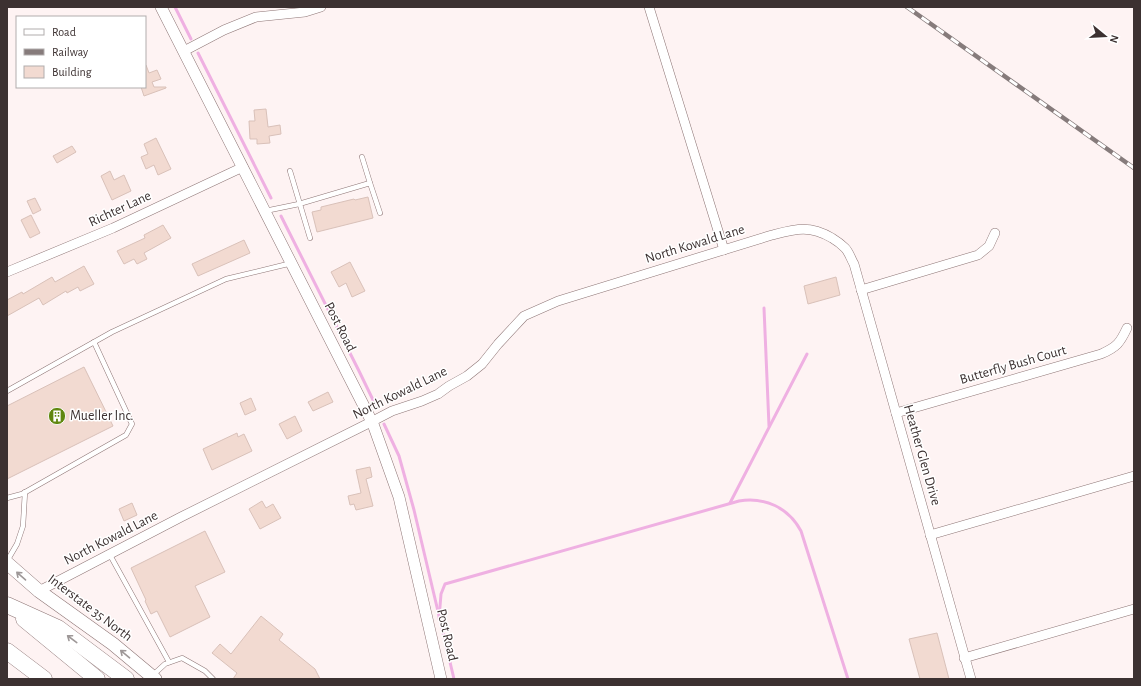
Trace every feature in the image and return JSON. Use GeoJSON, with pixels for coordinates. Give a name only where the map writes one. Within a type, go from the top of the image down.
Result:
{"type":"FeatureCollection","features":[{"type":"Feature","properties":{"kind":"highway"},"geometry":{"type":"LineString","coordinates":[[7,605],[97,679]]}},
{"type":"Feature","properties":{"kind":"highway"},"geometry":{"type":"LineString","coordinates":[[7,605],[58,628],[126,679]]}},
{"type":"Feature","properties":{"kind":"highway"},"geometry":{"type":"LineString","coordinates":[[7,651],[44,679]]}},
{"type":"Feature","properties":{"kind":"highway"},"geometry":{"type":"LineString","coordinates":[[7,662],[30,679]]}},
{"type":"Feature","properties":{"kind":"main road","name":"Interstate 35 North"},"geometry":{"type":"LineString","coordinates":[[7,562],[39,591],[113,644],[153,678]]}},
{"type":"Feature","properties":{"kind":"street","name":"Post Road"},"geometry":{"type":"LineString","coordinates":[[161,7],[372,422],[399,497],[441,679]]}},
{"type":"Feature","properties":{"kind":"street"},"geometry":{"type":"LineString","coordinates":[[184,52],[224,30],[256,17],[305,12],[321,7]]}},
{"type":"Feature","properties":{"kind":"street"},"geometry":{"type":"LineString","coordinates":[[649,7],[724,250]]}},
{"type":"Feature","properties":{"kind":"street","name":"Richter Lane"},"geometry":{"type":"LineString","coordinates":[[7,272],[113,228],[243,167]]}},
{"type":"Feature","properties":{"kind":"street","name":"North Kowald Lane"},"geometry":{"type":"LineString","coordinates":[[39,591],[372,422],[392,410],[422,401],[438,394],[467,376],[482,364],[524,316],[558,300],[794,229],[807,229],[825,234],[840,243]]}},
{"type":"Feature","properties":{"kind":"street"},"geometry":{"type":"LineString","coordinates":[[862,290],[978,255],[988,246],[995,233]]}},
{"type":"Feature","properties":{"kind":"street","name":"Heather Glen Drive"},"geometry":{"type":"LineString","coordinates":[[840,243],[846,249],[854,264],[862,290],[971,679]]}},
{"type":"Feature","properties":{"kind":"street","name":"Butterfly Bush Court"},"geometry":{"type":"LineString","coordinates":[[896,413],[1101,354],[1113,349],[1121,340],[1127,328]]}},
{"type":"Feature","properties":{"kind":"street"},"geometry":{"type":"LineString","coordinates":[[930,535],[1134,476]]}},
{"type":"Feature","properties":{"kind":"street"},"geometry":{"type":"LineString","coordinates":[[964,658],[1134,609]]}},
{"type":"Feature","properties":{"kind":"lane"},"geometry":{"type":"LineString","coordinates":[[362,157],[380,212]]}},
{"type":"Feature","properties":{"kind":"lane"},"geometry":{"type":"LineString","coordinates":[[290,171],[310,238]]}},
{"type":"Feature","properties":{"kind":"lane"},"geometry":{"type":"LineString","coordinates":[[265,211],[300,204],[370,183]]}},
{"type":"Feature","properties":{"kind":"lane"},"geometry":{"type":"LineString","coordinates":[[7,391],[112,332],[226,279],[292,263]]}},
{"type":"Feature","properties":{"kind":"lane"},"geometry":{"type":"LineString","coordinates":[[7,498],[25,492],[126,435],[132,424],[94,342]]}},
{"type":"Feature","properties":{"kind":"lane"},"geometry":{"type":"LineString","coordinates":[[7,562],[17,544],[23,526],[25,492]]}},
{"type":"Feature","properties":{"kind":"lane"},"geometry":{"type":"LineString","coordinates":[[110,555],[169,662]]}},
{"type":"Feature","properties":{"kind":"lane"},"geometry":{"type":"LineString","coordinates":[[153,678],[165,664],[182,658],[205,671],[213,679]]}},
{"type":"Feature","properties":{"kind":"building"},"geometry":{"type":"Polygon","coordinates":[[[146,65],[149,73],[157,70],[161,79],[152,82],[154,87],[166,88],[144,96],[141,88],[146,88],[146,65]]]}},
{"type":"Feature","properties":{"kind":"building"},"geometry":{"type":"Polygon","coordinates":[[[266,109],[268,127],[280,125],[281,134],[269,136],[270,143],[257,144],[257,139],[250,139],[249,121],[255,121],[254,110],[266,109]]]}},
{"type":"Feature","properties":{"kind":"building"},"geometry":{"type":"Polygon","coordinates":[[[156,138],[171,169],[158,175],[154,165],[146,169],[141,157],[148,154],[144,144],[156,138]]]}},
{"type":"Feature","properties":{"kind":"building"},"geometry":{"type":"Polygon","coordinates":[[[72,146],[76,152],[57,163],[53,156],[72,146]]]}},
{"type":"Feature","properties":{"kind":"building"},"geometry":{"type":"Polygon","coordinates":[[[110,171],[114,180],[124,175],[131,191],[112,200],[101,176],[110,171]]]}},
{"type":"Feature","properties":{"kind":"building"},"geometry":{"type":"Polygon","coordinates":[[[368,197],[373,218],[317,232],[312,212],[321,210],[321,207],[368,197]]]}},
{"type":"Feature","properties":{"kind":"building"},"geometry":{"type":"Polygon","coordinates":[[[35,198],[41,210],[33,214],[27,201],[35,198]]]}},
{"type":"Feature","properties":{"kind":"building"},"geometry":{"type":"Polygon","coordinates":[[[31,215],[40,233],[30,238],[21,220],[31,215]]]}},
{"type":"Feature","properties":{"kind":"building"},"geometry":{"type":"Polygon","coordinates":[[[163,225],[171,238],[144,253],[147,259],[137,264],[134,259],[124,264],[117,251],[145,238],[144,235],[163,225]]]}},
{"type":"Feature","properties":{"kind":"building"},"geometry":{"type":"Polygon","coordinates":[[[244,240],[250,253],[198,276],[192,264],[244,240]]]}},
{"type":"Feature","properties":{"kind":"building"},"geometry":{"type":"Polygon","coordinates":[[[350,262],[365,291],[352,297],[346,283],[339,287],[331,272],[350,262]]]}},
{"type":"Feature","properties":{"kind":"building"},"geometry":{"type":"Polygon","coordinates":[[[84,266],[94,284],[80,291],[78,287],[67,293],[66,291],[43,305],[39,298],[7,316],[7,300],[22,292],[23,294],[52,277],[55,282],[84,266]]]}},
{"type":"Feature","properties":{"kind":"building"},"geometry":{"type":"Polygon","coordinates":[[[836,277],[840,295],[808,304],[804,286],[836,277]]]}},
{"type":"Feature","properties":{"kind":"building","name":"Mueller Inc."},"geometry":{"type":"Polygon","coordinates":[[[84,367],[113,426],[7,479],[7,406],[84,367]]]}},
{"type":"Feature","properties":{"kind":"building"},"geometry":{"type":"Polygon","coordinates":[[[328,392],[333,402],[313,411],[308,402],[328,392]]]}},
{"type":"Feature","properties":{"kind":"building"},"geometry":{"type":"Polygon","coordinates":[[[251,398],[256,410],[245,415],[240,403],[251,398]]]}},
{"type":"Feature","properties":{"kind":"building"},"geometry":{"type":"Polygon","coordinates":[[[295,416],[302,431],[287,439],[279,424],[295,416]]]}},
{"type":"Feature","properties":{"kind":"building"},"geometry":{"type":"Polygon","coordinates":[[[237,433],[238,437],[244,434],[252,451],[212,470],[203,449],[237,433]]]}},
{"type":"Feature","properties":{"kind":"building"},"geometry":{"type":"Polygon","coordinates":[[[370,467],[372,477],[366,479],[373,506],[356,510],[354,504],[350,505],[348,496],[361,493],[356,470],[370,467]]]}},
{"type":"Feature","properties":{"kind":"building"},"geometry":{"type":"Polygon","coordinates":[[[262,501],[266,508],[273,504],[281,518],[260,529],[249,509],[262,501]]]}},
{"type":"Feature","properties":{"kind":"building"},"geometry":{"type":"Polygon","coordinates":[[[132,503],[137,515],[124,521],[119,509],[132,503]]]}},
{"type":"Feature","properties":{"kind":"building"},"geometry":{"type":"Polygon","coordinates":[[[205,531],[225,572],[195,586],[210,617],[170,637],[157,611],[151,614],[131,568],[205,531]]]}},
{"type":"Feature","properties":{"kind":"building"},"geometry":{"type":"Polygon","coordinates":[[[261,616],[283,634],[279,640],[315,669],[320,679],[233,679],[237,673],[212,653],[220,644],[231,654],[261,616]]]}},
{"type":"Feature","properties":{"kind":"building"},"geometry":{"type":"Polygon","coordinates":[[[937,633],[949,679],[920,679],[909,639],[937,633]]]}},
{"type":"Feature","properties":{"kind":"waterway"},"geometry":{"type":"LineString","coordinates":[[175,7],[191,39]]}},
{"type":"Feature","properties":{"kind":"waterway"},"geometry":{"type":"LineString","coordinates":[[198,53],[271,198]]}},
{"type":"Feature","properties":{"kind":"waterway"},"geometry":{"type":"LineString","coordinates":[[281,216],[375,404]]}},
{"type":"Feature","properties":{"kind":"waterway"},"geometry":{"type":"LineString","coordinates":[[764,308],[769,426]]}},
{"type":"Feature","properties":{"kind":"waterway"},"geometry":{"type":"LineString","coordinates":[[730,503],[807,354]]}},
{"type":"Feature","properties":{"kind":"waterway"},"geometry":{"type":"LineString","coordinates":[[384,424],[399,456],[414,510],[454,679]]}},
{"type":"Feature","properties":{"kind":"waterway"},"geometry":{"type":"LineString","coordinates":[[439,619],[441,594],[445,584],[739,501],[749,500],[767,502],[783,510],[796,523],[801,531],[848,679]]}},
{"type":"Feature","properties":{"kind":"railway"},"geometry":{"type":"LineString","coordinates":[[907,7],[1134,168]]}},
{"type":"Feature","properties":{"kind":"place","name":"Mueller Inc."},"geometry":{"type":"Point","coordinates":[57,416]}}]}
